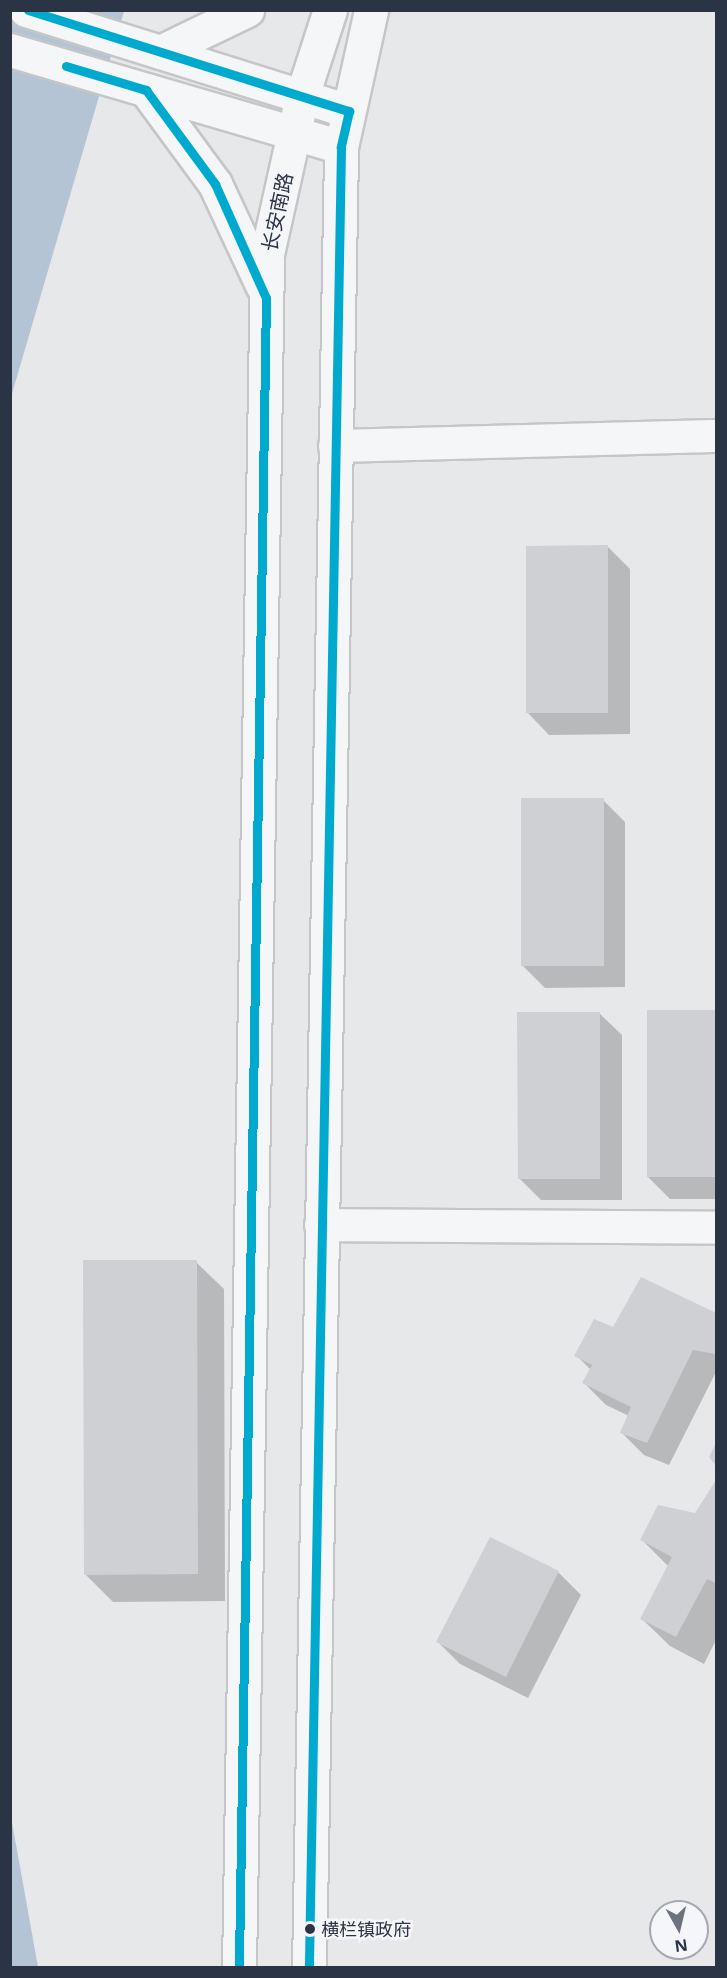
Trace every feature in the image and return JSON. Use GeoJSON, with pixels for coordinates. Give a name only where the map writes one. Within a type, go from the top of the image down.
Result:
{"type":"FeatureCollection","features":[{"type":"Feature","properties":{"kind":"street"},"geometry":{"type":"LineString","coordinates":[[26,10],[349,111]]}},
{"type":"Feature","properties":{"kind":"street"},"geometry":{"type":"LineString","coordinates":[[159,52],[247,10]]}},
{"type":"Feature","properties":{"kind":"street","name":"长安南路"},"geometry":{"type":"LineString","coordinates":[[239,1968],[267,254],[302,96],[330,10]]}},
{"type":"Feature","properties":{"kind":"street"},"geometry":{"type":"LineString","coordinates":[[309,1968],[341,147],[371,10]]}},
{"type":"Feature","properties":{"kind":"street"},"geometry":{"type":"LineString","coordinates":[[10,50],[341,147]]}},
{"type":"Feature","properties":{"kind":"street"},"geometry":{"type":"LineString","coordinates":[[146,90],[215,184],[266,298]]}},
{"type":"Feature","properties":{"kind":"street"},"geometry":{"type":"LineString","coordinates":[[335,446],[717,436]]}},
{"type":"Feature","properties":{"kind":"street"},"geometry":{"type":"LineString","coordinates":[[321,1225],[717,1228]]}},
{"type":"Feature","properties":{"kind":"water"},"geometry":{"type":"Polygon","coordinates":[[[11,11],[124,11],[11,397],[11,11]]]}},
{"type":"Feature","properties":{"kind":"water"},"geometry":{"type":"Polygon","coordinates":[[[11,1817],[38,1967],[11,1967],[11,1817]]]}},
{"type":"Feature","properties":{"kind":"building"},"geometry":{"type":"Polygon","coordinates":[[[608,545],[608,713],[526,713],[526,546],[608,545]]]}},
{"type":"Feature","properties":{"kind":"building"},"geometry":{"type":"Polygon","coordinates":[[[521,798],[604,798],[604,966],[521,966],[521,798]]]}},
{"type":"Feature","properties":{"kind":"building"},"geometry":{"type":"Polygon","coordinates":[[[647,1010],[716,1010],[716,1177],[647,1177],[647,1010]]]}},
{"type":"Feature","properties":{"kind":"building"},"geometry":{"type":"Polygon","coordinates":[[[517,1012],[600,1012],[600,1179],[518,1179],[517,1012]]]}},
{"type":"Feature","properties":{"kind":"building"},"geometry":{"type":"Polygon","coordinates":[[[83,1260],[197,1260],[198,1574],[84,1575],[83,1260]]]}},
{"type":"Feature","properties":{"kind":"building"},"geometry":{"type":"Polygon","coordinates":[[[641,1277],[716,1313],[716,1354],[693,1350],[647,1443],[620,1433],[631,1407],[582,1383],[592,1365],[574,1356],[594,1319],[613,1327],[641,1277]]]}},
{"type":"Feature","properties":{"kind":"building"},"geometry":{"type":"Polygon","coordinates":[[[716,1443],[716,1466],[709,1457],[716,1443]]]}},
{"type":"Feature","properties":{"kind":"building"},"geometry":{"type":"Polygon","coordinates":[[[716,1480],[716,1583],[707,1579],[676,1637],[640,1619],[672,1557],[640,1540],[658,1505],[695,1513],[716,1480]]]}},
{"type":"Feature","properties":{"kind":"building"},"geometry":{"type":"Polygon","coordinates":[[[490,1537],[559,1571],[506,1677],[436,1642],[490,1537]]]}},
{"type":"Feature","properties":{"kind":"transit line"},"geometry":{"type":"LineString","coordinates":[[28,10],[349,111],[341,147],[309,1968]]}},
{"type":"Feature","properties":{"kind":"transit line"},"geometry":{"type":"LineString","coordinates":[[66,66],[146,90],[215,184],[266,298],[239,1968]]}},
{"type":"Feature","properties":{"kind":"place","name":"横栏镇政府"},"geometry":{"type":"Point","coordinates":[310,1929]}}]}
